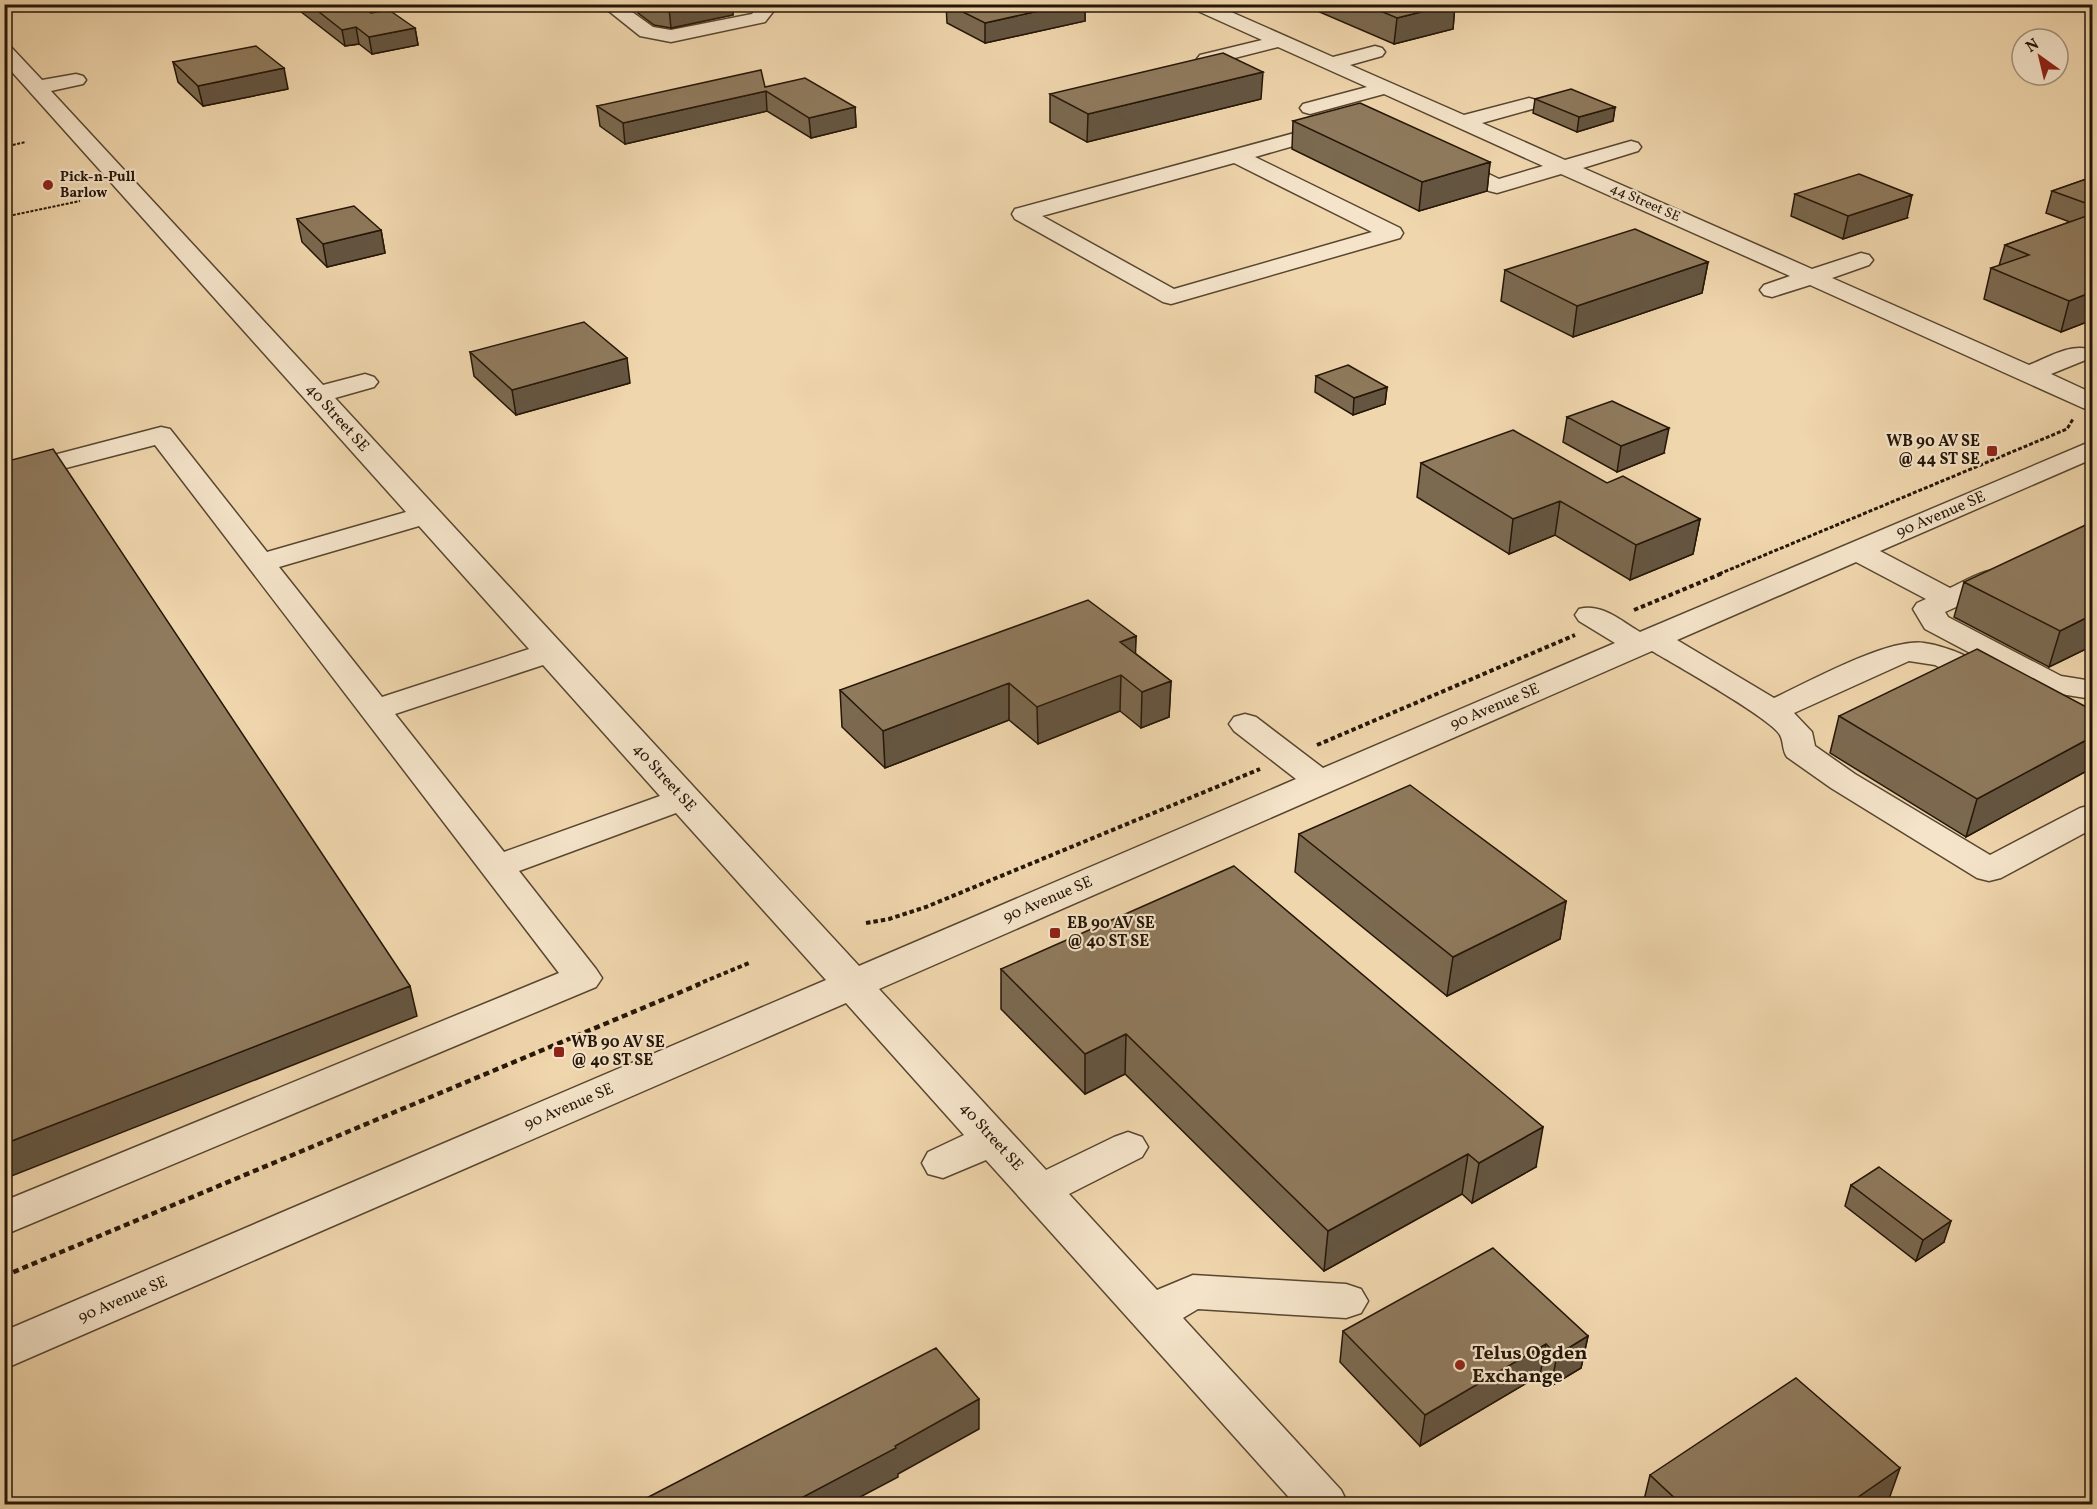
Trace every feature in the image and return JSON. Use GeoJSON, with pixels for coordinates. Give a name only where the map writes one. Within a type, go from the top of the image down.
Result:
{"type":"FeatureCollection","features":[{"type":"Feature","properties":{"kind":"street"},"geometry":{"type":"LineString","coordinates":[[609,4],[647,32],[671,36],[758,18],[770,4]]}},
{"type":"Feature","properties":{"kind":"street","name":"44 Street SE"},"geometry":{"type":"LineString","coordinates":[[1197,13],[1221,15],[1811,277],[1870,295],[2029,374],[2092,402]]}},
{"type":"Feature","properties":{"kind":"street","name":"40 Street SE"},"geometry":{"type":"LineString","coordinates":[[7,39],[38,87],[1324,1504]]}},
{"type":"Feature","properties":{"kind":"street"},"geometry":{"type":"LineString","coordinates":[[1207,59],[1280,42]]}},
{"type":"Feature","properties":{"kind":"street"},"geometry":{"type":"LineString","coordinates":[[1330,64],[1376,52]]}},
{"type":"Feature","properties":{"kind":"street"},"geometry":{"type":"LineString","coordinates":[[38,87],[76,80]]}},
{"type":"Feature","properties":{"kind":"street"},"geometry":{"type":"LineString","coordinates":[[1310,108],[1385,88]]}},
{"type":"Feature","properties":{"kind":"street"},"geometry":{"type":"LineString","coordinates":[[1235,155],[1392,233],[1171,297],[1023,214],[1357,119],[1348,115],[1410,99]]}},
{"type":"Feature","properties":{"kind":"street"},"geometry":{"type":"LineString","coordinates":[[1462,122],[1529,104]]}},
{"type":"Feature","properties":{"kind":"street"},"geometry":{"type":"LineString","coordinates":[[1423,151],[1497,186],[1631,147]]}},
{"type":"Feature","properties":{"kind":"street"},"geometry":{"type":"LineString","coordinates":[[1772,290],[1861,260]]}},
{"type":"Feature","properties":{"kind":"street"},"geometry":{"type":"LineString","coordinates":[[2029,374],[2079,354]]}},
{"type":"Feature","properties":{"kind":"street"},"geometry":{"type":"LineString","coordinates":[[317,395],[365,382]]}},
{"type":"Feature","properties":{"kind":"street"},"geometry":{"type":"LineString","coordinates":[[4,476],[161,435],[583,978],[4,1220]]}},
{"type":"Feature","properties":{"kind":"street","name":"90 Avenue SE"},"geometry":{"type":"LineString","coordinates":[[4,1351],[2092,449]]}},
{"type":"Feature","properties":{"kind":"street"},"geometry":{"type":"LineString","coordinates":[[261,564],[425,515]]}},
{"type":"Feature","properties":{"kind":"street"},"geometry":{"type":"LineString","coordinates":[[1858,551],[1949,599]]}},
{"type":"Feature","properties":{"kind":"street"},"geometry":{"type":"LineString","coordinates":[[2021,568],[1928,609],[1935,623],[2053,684],[2092,690]]}},
{"type":"Feature","properties":{"kind":"street"},"geometry":{"type":"LineString","coordinates":[[1597,619],[1647,642],[1772,711],[1796,732],[1799,750],[1843,781],[1989,870],[2092,815]]}},
{"type":"Feature","properties":{"kind":"street"},"geometry":{"type":"LineString","coordinates":[[1772,711],[1896,654],[1910,650],[1940,655],[2046,711]]}},
{"type":"Feature","properties":{"kind":"street"},"geometry":{"type":"LineString","coordinates":[[375,710],[550,652]]}},
{"type":"Feature","properties":{"kind":"street"},"geometry":{"type":"LineString","coordinates":[[1245,724],[1321,782]]}},
{"type":"Feature","properties":{"kind":"street"},"geometry":{"type":"LineString","coordinates":[[497,867],[683,799]]}},
{"type":"Feature","properties":{"kind":"street"},"geometry":{"type":"LineString","coordinates":[[943,1163],[992,1139]]}},
{"type":"Feature","properties":{"kind":"street"},"geometry":{"type":"LineString","coordinates":[[1039,1191],[1128,1147]]}},
{"type":"Feature","properties":{"kind":"street"},"geometry":{"type":"LineString","coordinates":[[1151,1314],[1193,1292],[1346,1301]]}},
{"type":"Feature","properties":{"kind":"path"},"geometry":{"type":"LineString","coordinates":[[4,147],[26,142]]}},
{"type":"Feature","properties":{"kind":"path"},"geometry":{"type":"LineString","coordinates":[[4,217],[80,201]]}},
{"type":"Feature","properties":{"kind":"path"},"geometry":{"type":"LineString","coordinates":[[866,923],[889,919],[926,907],[1289,757],[1597,619],[2067,429],[2073,422],[2073,416]]}},
{"type":"Feature","properties":{"kind":"path"},"geometry":{"type":"LineString","coordinates":[[4,1276],[749,963]]}},
{"type":"Feature","properties":{"kind":"building"},"geometry":{"type":"Polygon","coordinates":[[[309,4],[358,4],[371,13],[389,10],[415,28],[369,37],[356,27],[342,30],[309,4]]]}},
{"type":"Feature","properties":{"kind":"building"},"geometry":{"type":"Polygon","coordinates":[[[651,4],[688,4],[669,8],[651,4]]]}},
{"type":"Feature","properties":{"kind":"building"},"geometry":{"type":"Polygon","coordinates":[[[947,4],[1070,4],[985,23],[947,4]]]}},
{"type":"Feature","properties":{"kind":"building"},"geometry":{"type":"Polygon","coordinates":[[[1364,4],[1453,4],[1397,18],[1364,4]]]}},
{"type":"Feature","properties":{"kind":"building"},"geometry":{"type":"Polygon","coordinates":[[[256,46],[284,68],[198,86],[173,62],[256,46]]]}},
{"type":"Feature","properties":{"kind":"building"},"geometry":{"type":"Polygon","coordinates":[[[1223,53],[1263,72],[1088,114],[1050,94],[1223,53]]]}},
{"type":"Feature","properties":{"kind":"building"},"geometry":{"type":"Polygon","coordinates":[[[761,70],[765,87],[805,78],[855,107],[809,118],[766,91],[623,123],[597,106],[761,70]]]}},
{"type":"Feature","properties":{"kind":"building"},"geometry":{"type":"Polygon","coordinates":[[[1571,89],[1615,107],[1579,117],[1535,99],[1571,89]]]}},
{"type":"Feature","properties":{"kind":"building"},"geometry":{"type":"Polygon","coordinates":[[[1360,103],[1490,162],[1422,182],[1293,121],[1360,103]]]}},
{"type":"Feature","properties":{"kind":"building"},"geometry":{"type":"Polygon","coordinates":[[[1859,174],[1912,195],[1848,216],[1795,194],[1859,174]]]}},
{"type":"Feature","properties":{"kind":"building"},"geometry":{"type":"Polygon","coordinates":[[[2092,177],[2092,205],[2052,191],[2092,177]]]}},
{"type":"Feature","properties":{"kind":"building"},"geometry":{"type":"Polygon","coordinates":[[[354,206],[381,230],[323,244],[297,219],[354,206]]]}},
{"type":"Feature","properties":{"kind":"building"},"geometry":{"type":"Polygon","coordinates":[[[2092,214],[2092,292],[2069,301],[1991,268],[2029,255],[2005,245],[2092,214]]]}},
{"type":"Feature","properties":{"kind":"building"},"geometry":{"type":"Polygon","coordinates":[[[1635,229],[1708,262],[1577,306],[1505,270],[1635,229]]]}},
{"type":"Feature","properties":{"kind":"building"},"geometry":{"type":"Polygon","coordinates":[[[584,322],[627,358],[512,390],[470,352],[584,322]]]}},
{"type":"Feature","properties":{"kind":"building"},"geometry":{"type":"Polygon","coordinates":[[[1348,365],[1387,387],[1354,398],[1316,376],[1348,365]]]}},
{"type":"Feature","properties":{"kind":"building"},"geometry":{"type":"Polygon","coordinates":[[[1612,401],[1669,428],[1621,446],[1567,417],[1612,401]]]}},
{"type":"Feature","properties":{"kind":"building"},"geometry":{"type":"Polygon","coordinates":[[[1513,430],[1607,483],[1623,476],[1700,519],[1636,545],[1560,501],[1513,519],[1421,463],[1513,430]]]}},
{"type":"Feature","properties":{"kind":"building"},"geometry":{"type":"Polygon","coordinates":[[[53,449],[410,986],[4,1144],[4,462],[53,449]]]}},
{"type":"Feature","properties":{"kind":"building"},"geometry":{"type":"Polygon","coordinates":[[[2092,522],[2092,615],[2060,631],[1964,582],[2092,522]]]}},
{"type":"Feature","properties":{"kind":"building"},"geometry":{"type":"Polygon","coordinates":[[[1088,600],[1136,636],[1120,642],[1171,681],[1142,692],[1121,675],[1037,707],[1009,683],[883,731],[840,690],[1088,600]]]}},
{"type":"Feature","properties":{"kind":"building"},"geometry":{"type":"Polygon","coordinates":[[[1977,649],[2092,710],[2092,737],[1977,799],[1839,716],[1977,649]]]}},
{"type":"Feature","properties":{"kind":"building"},"geometry":{"type":"Polygon","coordinates":[[[1410,785],[1566,901],[1453,957],[1299,834],[1410,785]]]}},
{"type":"Feature","properties":{"kind":"building"},"geometry":{"type":"Polygon","coordinates":[[[1234,866],[1543,1127],[1479,1163],[1468,1154],[1328,1231],[1126,1034],[1085,1054],[1001,969],[1234,866]]]}},
{"type":"Feature","properties":{"kind":"building"},"geometry":{"type":"Polygon","coordinates":[[[1879,1167],[1951,1221],[1923,1240],[1851,1185],[1879,1167]]]}},
{"type":"Feature","properties":{"kind":"building","name":"Telus Ogden Exchange"},"geometry":{"type":"Polygon","coordinates":[[[1493,1248],[1588,1336],[1557,1355],[1546,1344],[1425,1415],[1343,1331],[1493,1248]]]}},
{"type":"Feature","properties":{"kind":"building"},"geometry":{"type":"Polygon","coordinates":[[[936,1348],[979,1399],[895,1446],[896,1448],[790,1504],[635,1504],[936,1348]]]}},
{"type":"Feature","properties":{"kind":"building"},"geometry":{"type":"Polygon","coordinates":[[[1796,1378],[1900,1468],[1848,1504],[1681,1504],[1650,1475],[1796,1378]]]}},
{"type":"Feature","properties":{"kind":"place","name":"Pick-n-Pull Barlow"},"geometry":{"type":"Point","coordinates":[48,185]}},
{"type":"Feature","properties":{"kind":"place","name":"WB 90 AV SE @ 44 ST SE"},"geometry":{"type":"Point","coordinates":[1992,451]}},
{"type":"Feature","properties":{"kind":"place","name":"EB 90 AV SE @ 40 ST SE"},"geometry":{"type":"Point","coordinates":[1055,933]}},
{"type":"Feature","properties":{"kind":"place","name":"WB 90 AV SE @ 40 ST SE"},"geometry":{"type":"Point","coordinates":[559,1052]}},
{"type":"Feature","properties":{"kind":"place","name":"Telus Ogden Exchange"},"geometry":{"type":"Point","coordinates":[1460,1365]}}]}
